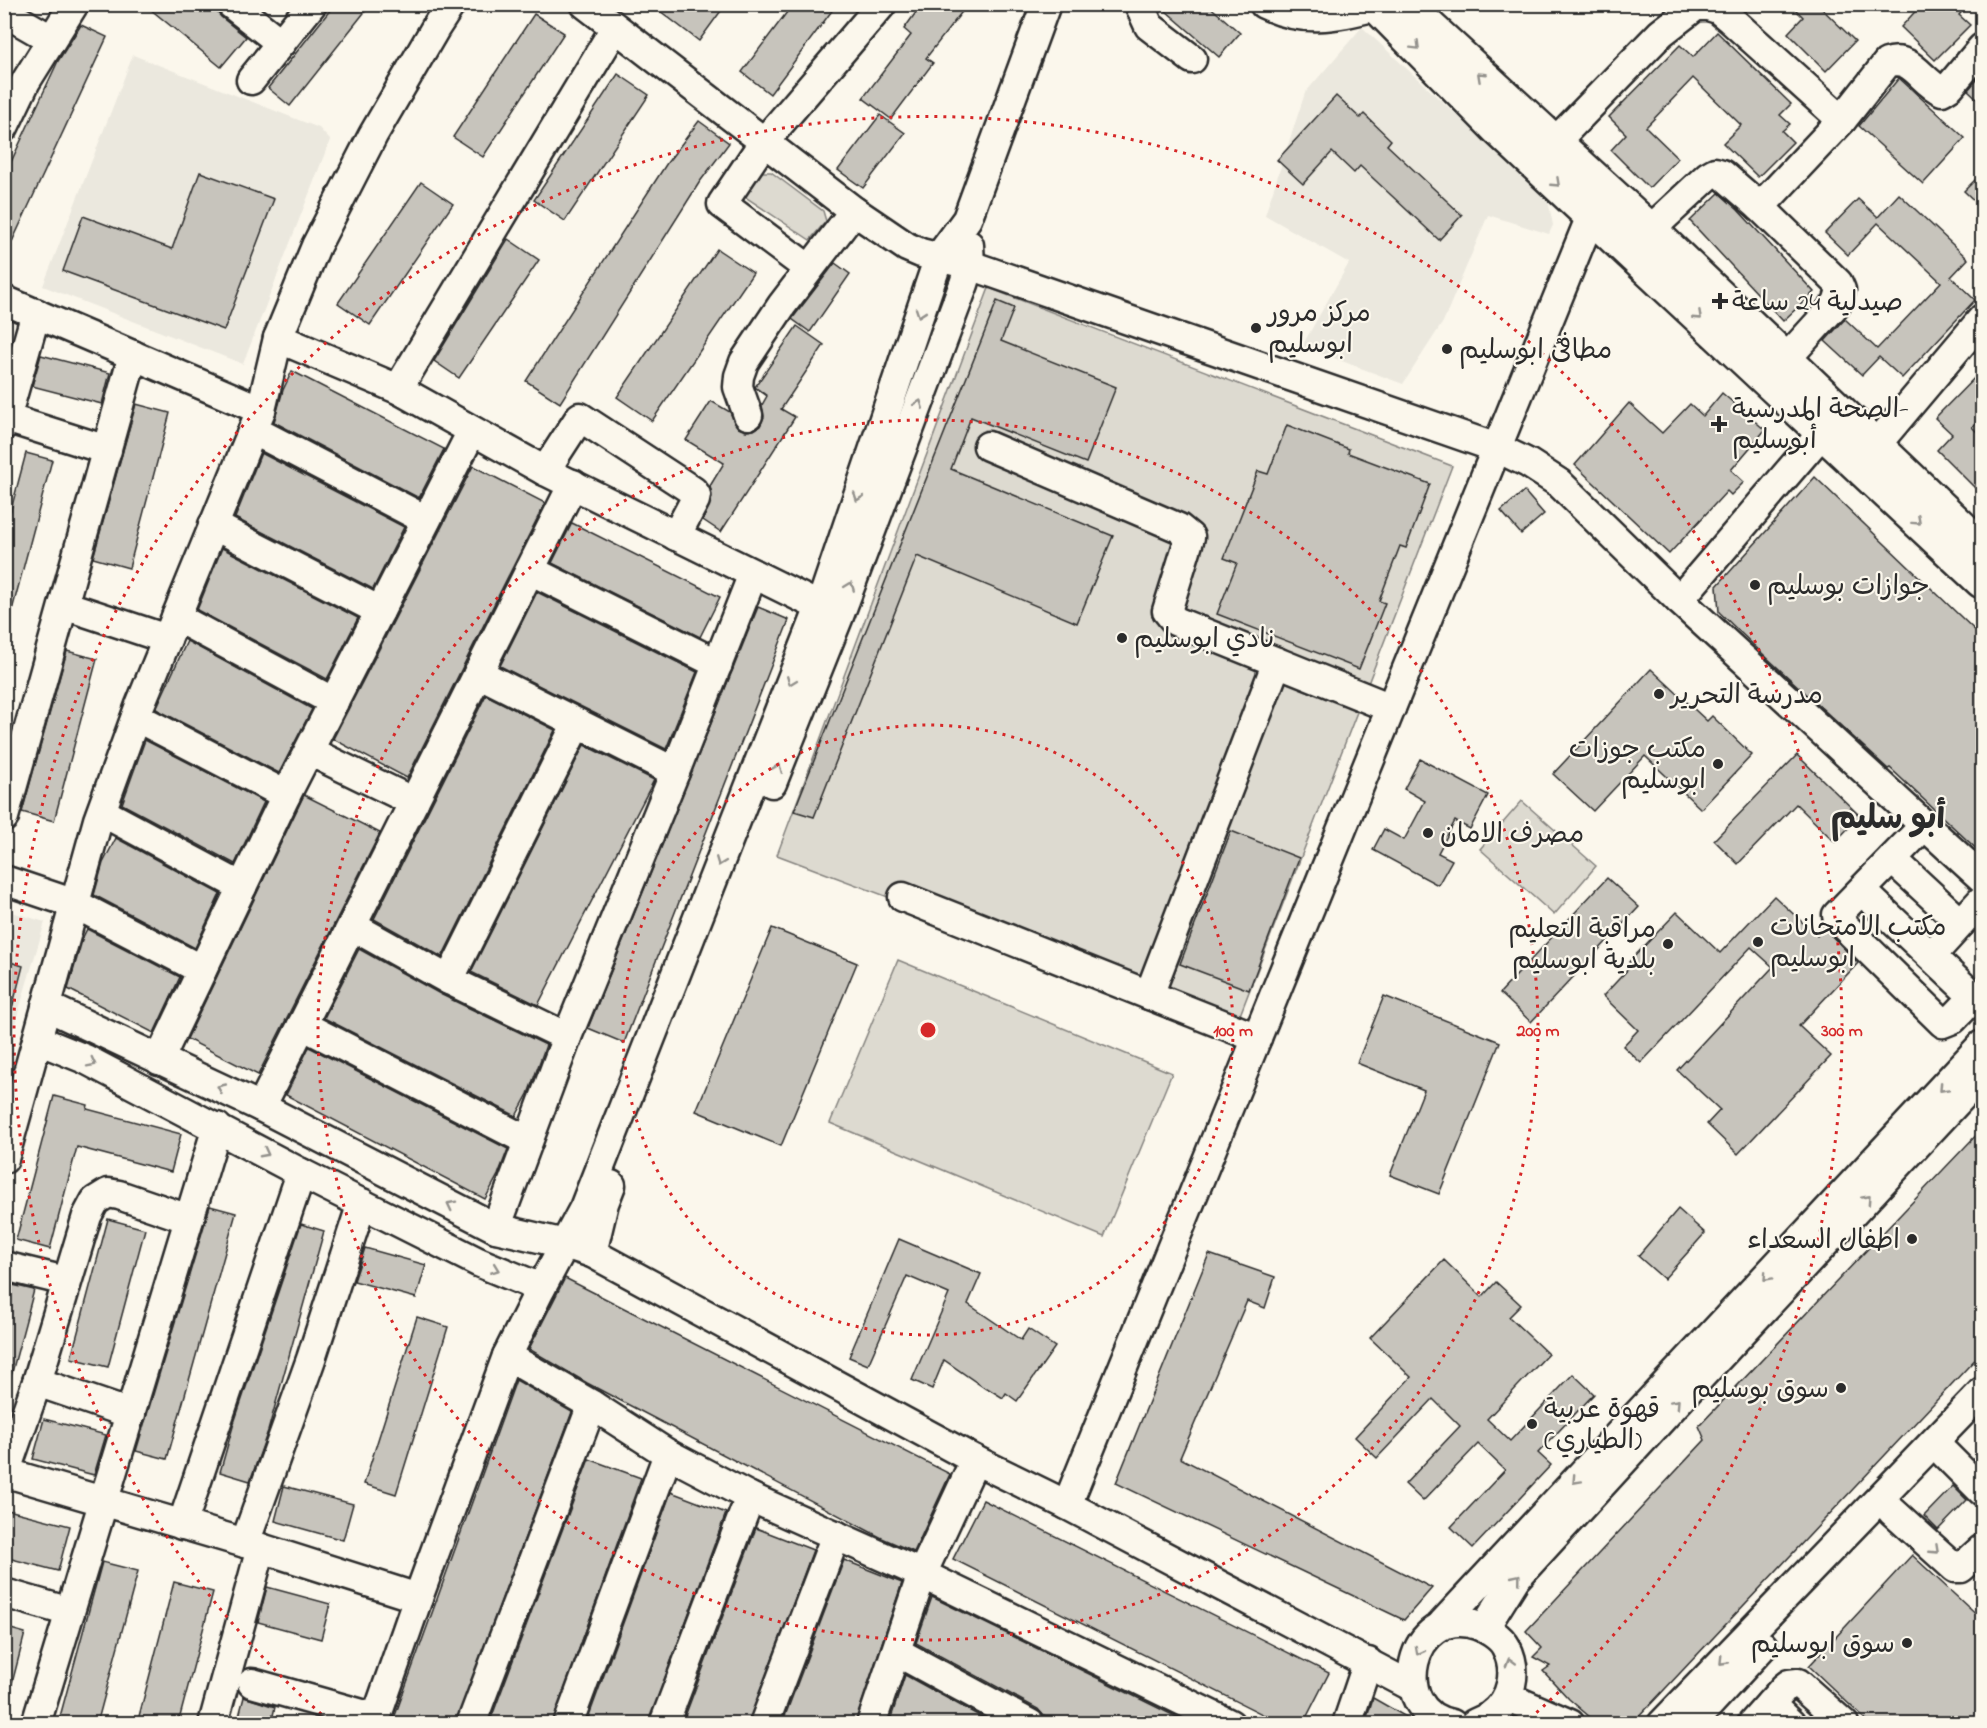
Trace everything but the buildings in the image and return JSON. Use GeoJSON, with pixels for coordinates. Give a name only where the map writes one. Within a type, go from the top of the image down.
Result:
{"type":"FeatureCollection","features":[{"type":"Feature","properties":{"kind":"main road"},"geometry":{"type":"LineString","coordinates":[[1386,5],[1506,118],[1591,216],[1822,433],[1979,536]]}},
{"type":"Feature","properties":{"kind":"main road"},"geometry":{"type":"LineString","coordinates":[[1506,118],[1555,142],[1876,445],[1891,478],[1983,581]]}},
{"type":"Feature","properties":{"kind":"street"},"geometry":{"type":"LineString","coordinates":[[6,118],[51,39],[74,4]]}},
{"type":"Feature","properties":{"kind":"street"},"geometry":{"type":"LineString","coordinates":[[231,4],[281,43]]}},
{"type":"Feature","properties":{"kind":"street"},"geometry":{"type":"LineString","coordinates":[[250,80],[312,4]]}},
{"type":"Feature","properties":{"kind":"street"},"geometry":{"type":"LineString","coordinates":[[4,1160],[102,812],[171,628],[257,420],[278,338],[316,246],[363,155],[451,4]]}},
{"type":"Feature","properties":{"kind":"street"},"geometry":{"type":"LineString","coordinates":[[585,4],[854,211],[907,246],[970,264],[1497,448],[1559,483],[1679,600],[1983,878]]}},
{"type":"Feature","properties":{"kind":"street"},"geometry":{"type":"LineString","coordinates":[[809,269],[722,204],[763,142],[882,4]]}},
{"type":"Feature","properties":{"kind":"street"},"geometry":{"type":"LineString","coordinates":[[592,1253],[604,1203],[830,611],[939,257],[967,219],[1046,4]]}},
{"type":"Feature","properties":{"kind":"street"},"geometry":{"type":"LineString","coordinates":[[1138,4],[1149,26],[1192,59]]}},
{"type":"Feature","properties":{"kind":"street"},"geometry":{"type":"LineString","coordinates":[[1264,4],[1281,13],[1306,17],[1332,16],[1386,5]]}},
{"type":"Feature","properties":{"kind":"street"},"geometry":{"type":"LineString","coordinates":[[1555,142],[1661,33],[1696,5],[1737,12],[1842,120]]}},
{"type":"Feature","properties":{"kind":"street"},"geometry":{"type":"LineString","coordinates":[[4,12],[51,39]]}},
{"type":"Feature","properties":{"kind":"street"},"geometry":{"type":"LineString","coordinates":[[398,389],[615,28]]}},
{"type":"Feature","properties":{"kind":"street"},"geometry":{"type":"LineString","coordinates":[[1760,207],[1842,120],[1887,63],[1896,60],[1907,62],[1932,87],[1942,91],[1950,86],[1983,48]]}},
{"type":"Feature","properties":{"kind":"street"},"geometry":{"type":"LineString","coordinates":[[1650,230],[1715,172],[1722,174],[1760,207],[1838,283],[1841,290],[1837,303],[1785,359]]}},
{"type":"Feature","properties":{"kind":"street"},"geometry":{"type":"LineString","coordinates":[[748,415],[738,387],[744,362],[782,305],[854,211]]}},
{"type":"Feature","properties":{"kind":"street"},"geometry":{"type":"LineString","coordinates":[[1067,1505],[1591,216]]}},
{"type":"Feature","properties":{"kind":"street"},"geometry":{"type":"LineString","coordinates":[[252,1683],[375,1721],[507,1356],[584,1208],[970,264],[967,219]]}},
{"type":"Feature","properties":{"kind":"street"},"geometry":{"type":"LineString","coordinates":[[4,300],[133,355],[257,420],[426,520]]}},
{"type":"Feature","properties":{"kind":"street"},"geometry":{"type":"LineString","coordinates":[[36,313],[5,422],[107,450]]}},
{"type":"Feature","properties":{"kind":"street"},"geometry":{"type":"LineString","coordinates":[[1876,445],[1983,319]]}},
{"type":"Feature","properties":{"kind":"street"},"geometry":{"type":"LineString","coordinates":[[278,338],[398,389],[545,471],[830,611]]}},
{"type":"Feature","properties":{"kind":"street"},"geometry":{"type":"LineString","coordinates":[[4,817],[13,755],[64,605],[133,355]]}},
{"type":"Feature","properties":{"kind":"street"},"geometry":{"type":"LineString","coordinates":[[545,471],[580,417],[693,491],[696,495],[695,500],[676,536]]}},
{"type":"Feature","properties":{"kind":"street"},"geometry":{"type":"LineString","coordinates":[[159,1060],[286,795],[472,431]]}},
{"type":"Feature","properties":{"kind":"street"},"geometry":{"type":"LineString","coordinates":[[1679,600],[1822,433]]}},
{"type":"Feature","properties":{"kind":"street"},"geometry":{"type":"LineString","coordinates":[[988,446],[1179,528],[1190,537],[1167,611],[1175,621],[1391,708]]}},
{"type":"Feature","properties":{"kind":"street"},"geometry":{"type":"LineString","coordinates":[[261,1107],[573,484]]}},
{"type":"Feature","properties":{"kind":"street"},"geometry":{"type":"LineString","coordinates":[[213,525],[380,611]]}},
{"type":"Feature","properties":{"kind":"street"},"geometry":{"type":"LineString","coordinates":[[530,570],[718,664]]}},
{"type":"Feature","properties":{"kind":"street"},"geometry":{"type":"LineString","coordinates":[[496,1228],[567,1037],[753,574]]}},
{"type":"Feature","properties":{"kind":"street"},"geometry":{"type":"LineString","coordinates":[[64,605],[171,628],[334,702]]}},
{"type":"Feature","properties":{"kind":"street"},"geometry":{"type":"LineString","coordinates":[[1149,995],[1277,662]]}},
{"type":"Feature","properties":{"kind":"street"},"geometry":{"type":"LineString","coordinates":[[478,673],[675,772]]}},
{"type":"Feature","properties":{"kind":"street"},"geometry":{"type":"LineString","coordinates":[[136,717],[286,795]]}},
{"type":"Feature","properties":{"kind":"street"},"geometry":{"type":"LineString","coordinates":[[449,980],[578,723]]}},
{"type":"Feature","properties":{"kind":"street"},"geometry":{"type":"LineString","coordinates":[[309,751],[414,802]]}},
{"type":"Feature","properties":{"kind":"street"},"geometry":{"type":"LineString","coordinates":[[102,812],[242,887]]}},
{"type":"Feature","properties":{"kind":"street"},"geometry":{"type":"LineString","coordinates":[[1862,891],[1978,1001],[1947,1023],[1939,1021],[1838,920],[1837,915],[1925,825]]}},
{"type":"Feature","properties":{"kind":"street"},"geometry":{"type":"LineString","coordinates":[[1892,859],[1961,924]]}},
{"type":"Feature","properties":{"kind":"street"},"geometry":{"type":"LineString","coordinates":[[4,880],[75,904],[202,970]]}},
{"type":"Feature","properties":{"kind":"street"},"geometry":{"type":"LineString","coordinates":[[903,897],[1257,1038]]}},
{"type":"Feature","properties":{"kind":"street"},"geometry":{"type":"LineString","coordinates":[[1930,956],[1983,900]]}},
{"type":"Feature","properties":{"kind":"street"},"geometry":{"type":"LineString","coordinates":[[352,926],[449,980],[567,1037]]}},
{"type":"Feature","properties":{"kind":"street"},"geometry":{"type":"LineString","coordinates":[[46,1006],[261,1107],[496,1228],[565,1244],[592,1253],[975,1460],[1067,1505],[1368,1662],[1413,1688]]}},
{"type":"Feature","properties":{"kind":"street"},"geometry":{"type":"LineString","coordinates":[[302,1025],[528,1141]]}},
{"type":"Feature","properties":{"kind":"street"},"geometry":{"type":"LineString","coordinates":[[38,1040],[86,1059],[301,1173],[478,1262],[541,1287]]}},
{"type":"Feature","properties":{"kind":"street"},"geometry":{"type":"LineString","coordinates":[[1485,1627],[1515,1579],[1696,1367],[1983,1045]]}},
{"type":"Feature","properties":{"kind":"street"},"geometry":{"type":"LineString","coordinates":[[1452,1724],[1436,1718],[1426,1710],[1413,1688],[1412,1668],[1418,1650],[1430,1634],[1983,1075]]}},
{"type":"Feature","properties":{"kind":"street"},"geometry":{"type":"LineString","coordinates":[[36,1724],[217,1127]]}},
{"type":"Feature","properties":{"kind":"street"},"geometry":{"type":"LineString","coordinates":[[182,1525],[301,1173]]}},
{"type":"Feature","properties":{"kind":"street"},"geometry":{"type":"LineString","coordinates":[[189,1219],[119,1195],[108,1193],[95,1201],[87,1216],[37,1382],[5,1474],[253,1546],[418,1598]]}},
{"type":"Feature","properties":{"kind":"street"},"geometry":{"type":"LineString","coordinates":[[213,1724],[253,1546],[362,1203]]}},
{"type":"Feature","properties":{"kind":"street"},"geometry":{"type":"LineString","coordinates":[[4,1266],[66,1281]]}},
{"type":"Feature","properties":{"kind":"street"},"geometry":{"type":"LineString","coordinates":[[507,1356],[592,1405],[668,1454],[750,1497],[922,1574],[1230,1724]]}},
{"type":"Feature","properties":{"kind":"street"},"geometry":{"type":"LineString","coordinates":[[37,1382],[131,1414]]}},
{"type":"Feature","properties":{"kind":"street"},"geometry":{"type":"LineString","coordinates":[[1691,1724],[1892,1510],[1949,1442],[1983,1392]]}},
{"type":"Feature","properties":{"kind":"street"},"geometry":{"type":"LineString","coordinates":[[471,1724],[592,1405]]}},
{"type":"Feature","properties":{"kind":"street"},"geometry":{"type":"LineString","coordinates":[[1662,1724],[1949,1442],[1983,1415]]}},
{"type":"Feature","properties":{"kind":"street"},"geometry":{"type":"LineString","coordinates":[[1949,1442],[1983,1491]]}},
{"type":"Feature","properties":{"kind":"street"},"geometry":{"type":"LineString","coordinates":[[568,1724],[668,1454]]}},
{"type":"Feature","properties":{"kind":"street"},"geometry":{"type":"LineString","coordinates":[[871,1724],[922,1574],[975,1460]]}},
{"type":"Feature","properties":{"kind":"street"},"geometry":{"type":"LineString","coordinates":[[664,1724],[750,1497]]}},
{"type":"Feature","properties":{"kind":"street"},"geometry":{"type":"LineString","coordinates":[[1892,1510],[1955,1568],[1961,1568],[1983,1550]]}},
{"type":"Feature","properties":{"kind":"street"},"geometry":{"type":"LineString","coordinates":[[764,1724],[836,1535]]}},
{"type":"Feature","properties":{"kind":"street"},"geometry":{"type":"LineString","coordinates":[[4,1593],[70,1612]]}},
{"type":"Feature","properties":{"kind":"street"},"geometry":{"type":"LineString","coordinates":[[1443,1623],[1472,1623],[1485,1627],[1505,1645],[1508,1653],[1513,1670],[1503,1708],[1474,1724]]}},
{"type":"Feature","properties":{"kind":"street"},"geometry":{"type":"LineString","coordinates":[[897,1652],[1030,1724]]}},
{"type":"Feature","properties":{"kind":"street"},"geometry":{"type":"LineString","coordinates":[[1347,1724],[1368,1662]]}},
{"type":"Feature","properties":{"kind":"street"},"geometry":{"type":"LineString","coordinates":[[1791,1724],[1761,1714],[1789,1684],[1798,1683],[1844,1724]]}},
{"type":"Feature","properties":{"kind":"street"},"geometry":{"type":"LineString","coordinates":[[1503,1708],[1570,1724]]}},
{"type":"Feature","properties":{"kind":"shaded area"},"geometry":{"type":"Polygon","coordinates":[[[1362,27],[1548,200],[1553,225],[1549,234],[1488,215],[1443,322],[1403,384],[1302,346],[1349,263],[1265,215],[1305,93],[1362,27]]]}},
{"type":"Feature","properties":{"kind":"shaded area"},"geometry":{"type":"Polygon","coordinates":[[[133,55],[319,128],[330,140],[243,364],[43,286],[133,55]]]}},
{"type":"Feature","properties":{"kind":"shaded area"},"geometry":{"type":"Polygon","coordinates":[[[760,172],[771,172],[823,211],[826,221],[810,240],[741,194],[760,172]]]}},
{"type":"Feature","properties":{"kind":"shaded area","name":"نادي ابوسليم"},"geometry":{"type":"Polygon","coordinates":[[[989,288],[1452,466],[1235,1028],[777,855],[989,288]]]}},
{"type":"Feature","properties":{"kind":"shaded area"},"geometry":{"type":"Polygon","coordinates":[[[1522,801],[1596,866],[1554,915],[1480,849],[1522,801]]]}},
{"type":"Feature","properties":{"kind":"shaded area"},"geometry":{"type":"Polygon","coordinates":[[[5,910],[45,922],[5,1057],[5,910]]]}},
{"type":"Feature","properties":{"kind":"shaded area"},"geometry":{"type":"Polygon","coordinates":[[[898,960],[1172,1073],[1104,1237],[830,1123],[898,960]]]}},
{"type":"Feature","properties":{"kind":"place","name":"صيدلية 24 ساعة"},"geometry":{"type":"Point","coordinates":[1720,301]}},
{"type":"Feature","properties":{"kind":"place","name":"مركز مرور ابوسليم"},"geometry":{"type":"Point","coordinates":[1256,328]}},
{"type":"Feature","properties":{"kind":"place","name":"مطافئ ابوسليم"},"geometry":{"type":"Point","coordinates":[1447,349]}},
{"type":"Feature","properties":{"kind":"place","name":"الصحة المدرسية- أبوسليم"},"geometry":{"type":"Point","coordinates":[1719,424]}},
{"type":"Feature","properties":{"kind":"place","name":"جوازات بوسليم"},"geometry":{"type":"Point","coordinates":[1755,585]}},
{"type":"Feature","properties":{"kind":"place","name":"نادي ابوسليم"},"geometry":{"type":"Point","coordinates":[1122,638]}},
{"type":"Feature","properties":{"kind":"place","name":"مدرسة التحرير"},"geometry":{"type":"Point","coordinates":[1659,694]}},
{"type":"Feature","properties":{"kind":"place","name":"مكتب جوزات ابوسليم"},"geometry":{"type":"Point","coordinates":[1718,764]}},
{"type":"Feature","properties":{"kind":"place","name":"مصرف الامان"},"geometry":{"type":"Point","coordinates":[1428,833]}},
{"type":"Feature","properties":{"kind":"place","name":"مكتب الامتحانات ابوسليم"},"geometry":{"type":"Point","coordinates":[1758,942]}},
{"type":"Feature","properties":{"kind":"place","name":"مراقبة التعليم بلدية ابوسليم"},"geometry":{"type":"Point","coordinates":[1668,944]}},
{"type":"Feature","properties":{"kind":"place","name":"اطفال السعداء"},"geometry":{"type":"Point","coordinates":[1912,1239]}},
{"type":"Feature","properties":{"kind":"place","name":"سوق بوسليم"},"geometry":{"type":"Point","coordinates":[1841,1388]}},
{"type":"Feature","properties":{"kind":"place","name":"قهوة عربية (الطياري)"},"geometry":{"type":"Point","coordinates":[1532,1424]}},
{"type":"Feature","properties":{"kind":"place","name":"سوق ابوسليم"},"geometry":{"type":"Point","coordinates":[1907,1643]}},
{"type":"Feature","properties":{"kind":"district","name":"أبو سليم"},"geometry":{"type":"Point","coordinates":[1888,816]}}]}
